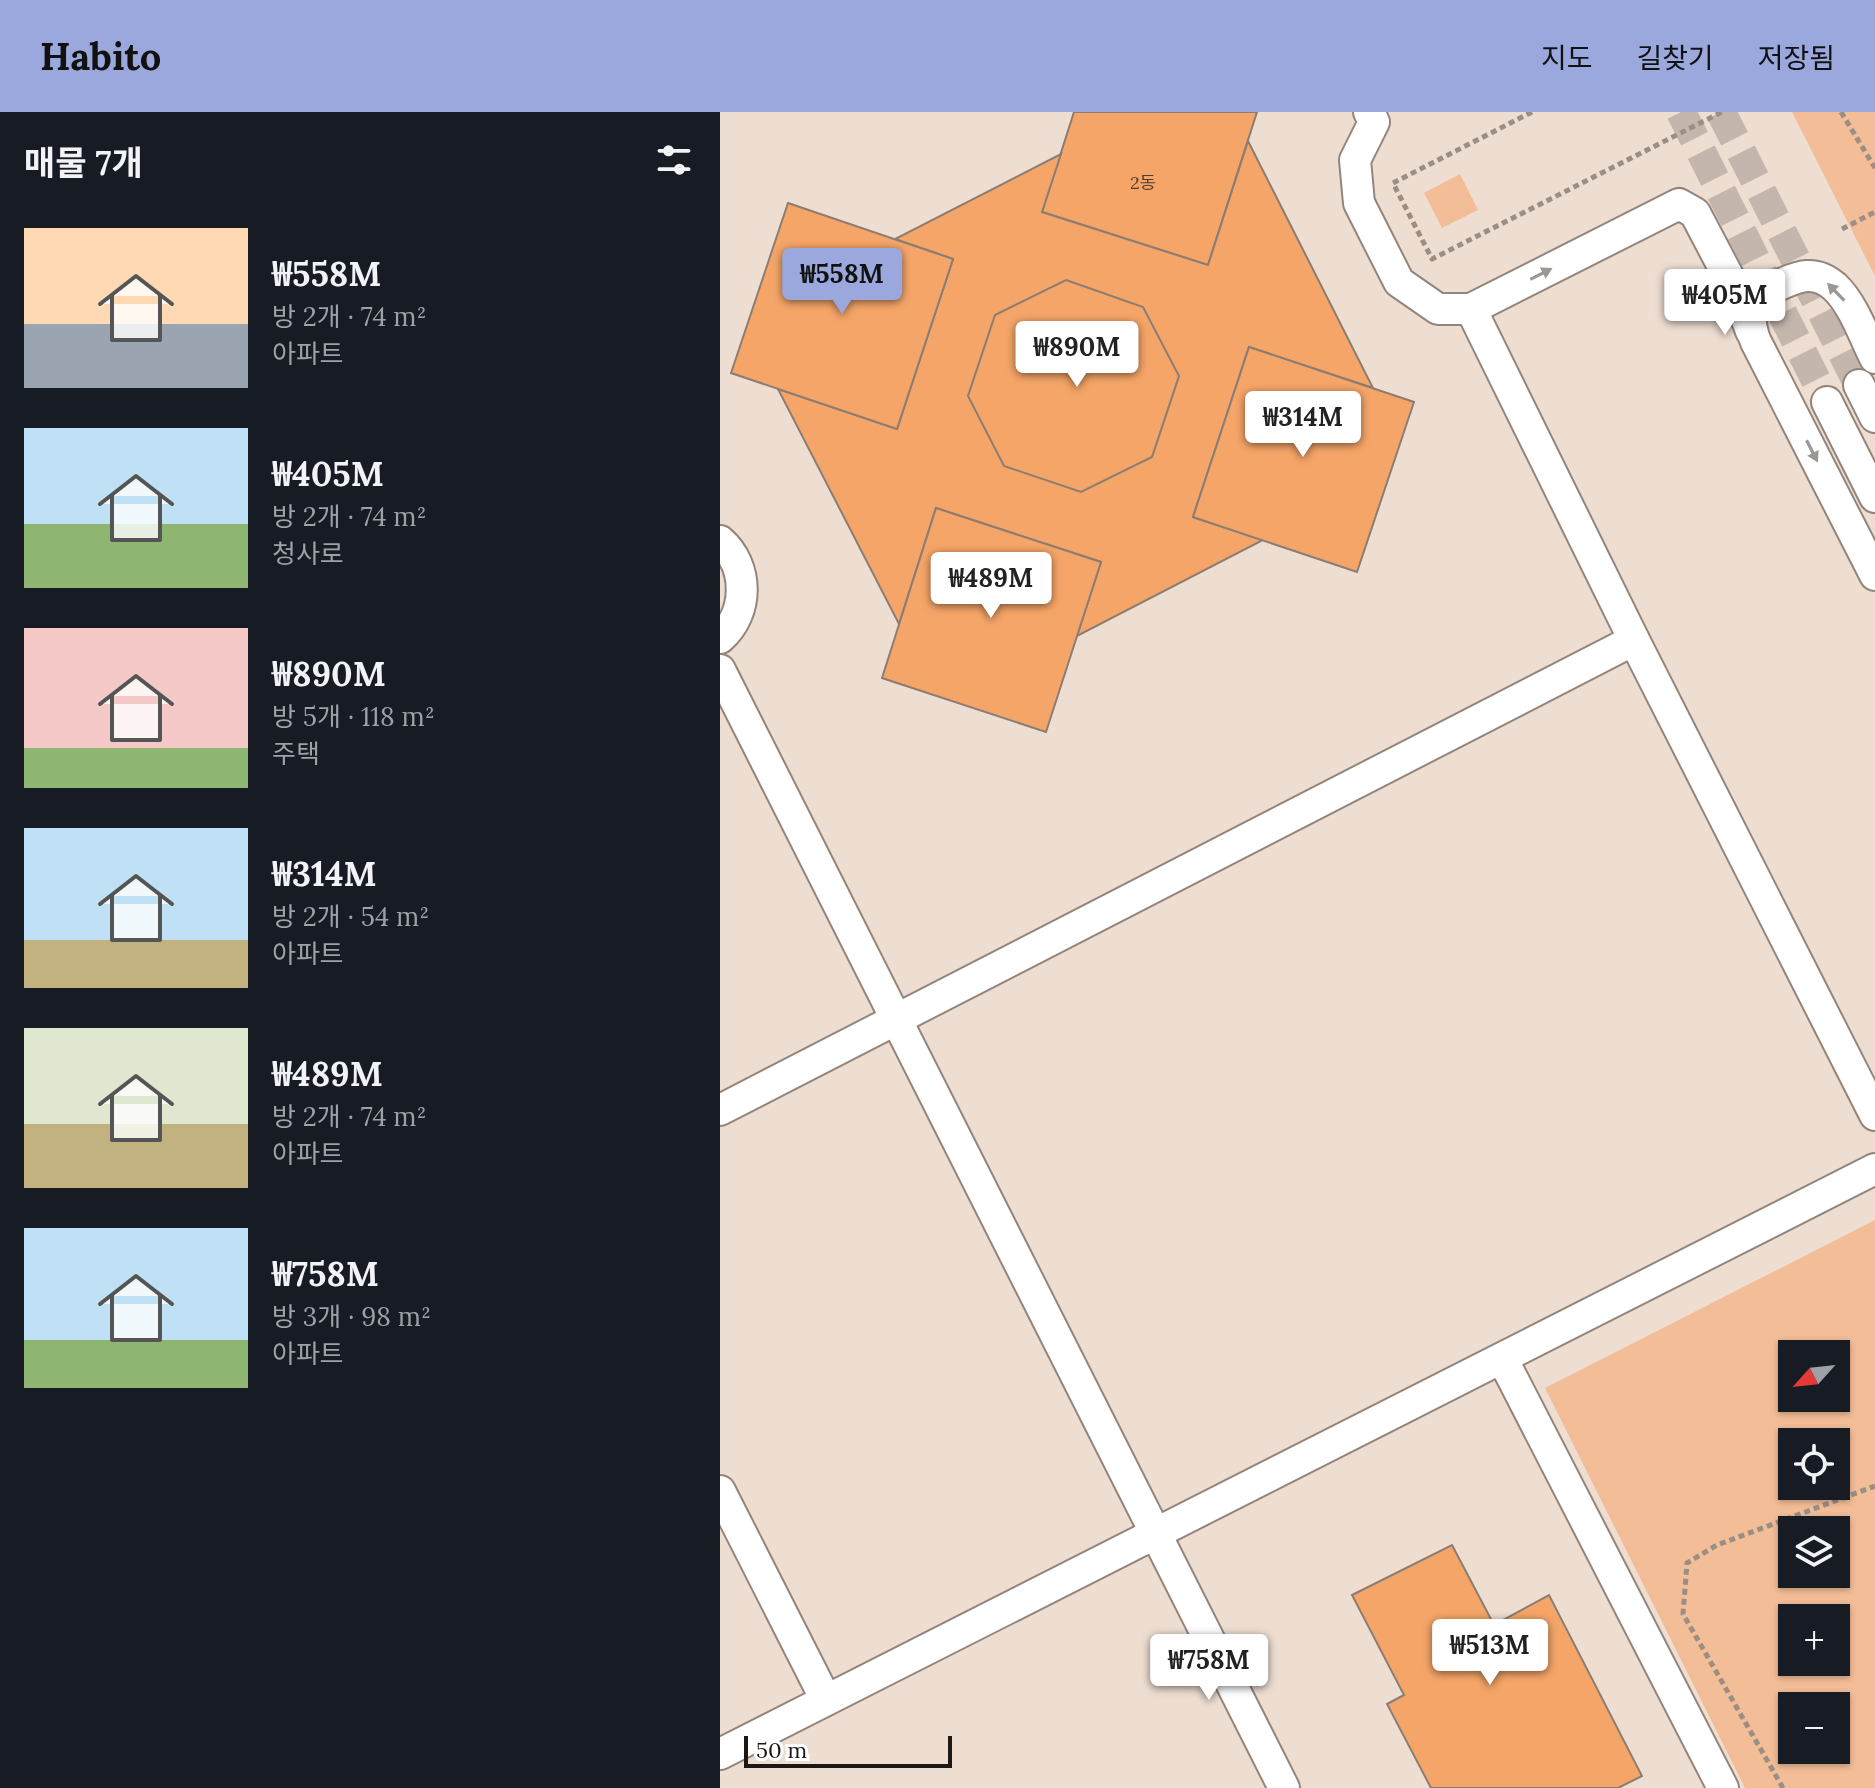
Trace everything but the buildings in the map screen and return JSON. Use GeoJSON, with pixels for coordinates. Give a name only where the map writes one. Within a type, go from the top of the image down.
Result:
{"type":"FeatureCollection","features":[{"type":"Feature","properties":{"kind":"street"},"geometry":{"type":"LineString","coordinates":[[1379,115],[1355,160],[1359,203],[1399,282],[1438,309],[1471,309],[1679,204],[1695,213],[1737,293],[1756,342]]}},
{"type":"Feature","properties":{"kind":"street"},"geometry":{"type":"LineString","coordinates":[[1875,358],[1844,299],[1834,286],[1819,277],[1803,274],[1760,295],[1752,310],[1750,327],[1756,342],[1875,575]]}},
{"type":"Feature","properties":{"kind":"street"},"geometry":{"type":"LineString","coordinates":[[1471,309],[1634,640],[1875,1115]]}},
{"type":"Feature","properties":{"kind":"street"},"geometry":{"type":"LineString","coordinates":[[1859,385],[1875,417]]}},
{"type":"Feature","properties":{"kind":"street"},"geometry":{"type":"LineString","coordinates":[[1827,402],[1875,497]]}},
{"type":"Feature","properties":{"kind":"street"},"geometry":{"type":"LineString","coordinates":[[720,541],[736,562],[742,580],[742,599],[737,617],[720,638]]}},
{"type":"Feature","properties":{"kind":"street"},"geometry":{"type":"LineString","coordinates":[[720,1110],[1634,640]]}},
{"type":"Feature","properties":{"kind":"street"},"geometry":{"type":"LineString","coordinates":[[720,670],[1284,1788]]}},
{"type":"Feature","properties":{"kind":"street"},"geometry":{"type":"LineString","coordinates":[[720,1754],[1875,1169]]}},
{"type":"Feature","properties":{"kind":"street"},"geometry":{"type":"LineString","coordinates":[[1503,1360],[1723,1788]]}},
{"type":"Feature","properties":{"kind":"street"},"geometry":{"type":"LineString","coordinates":[[720,1491],[826,1700]]}},
{"type":"Feature","properties":{"kind":"path"},"geometry":{"type":"LineString","coordinates":[[1532,112],[1393,183],[1432,259],[1722,112]]}},
{"type":"Feature","properties":{"kind":"path"},"geometry":{"type":"LineString","coordinates":[[1841,112],[1875,168]]}},
{"type":"Feature","properties":{"kind":"path"},"geometry":{"type":"LineString","coordinates":[[1842,229],[1875,212]]}},
{"type":"Feature","properties":{"kind":"path"},"geometry":{"type":"LineString","coordinates":[[1783,1788],[1683,1614],[1687,1563],[1717,1545],[1875,1486]]}},
{"type":"Feature","properties":{"kind":"shaded area"},"geometry":{"type":"Polygon","coordinates":[[[1792,112],[1875,112],[1875,276],[1792,112]]]}},
{"type":"Feature","properties":{"kind":"shaded area"},"geometry":{"type":"Polygon","coordinates":[[[1460,174],[1478,210],[1442,228],[1424,193],[1460,174]]]}},
{"type":"Feature","properties":{"kind":"shaded area"},"geometry":{"type":"Polygon","coordinates":[[[1875,1220],[1875,1788],[1745,1788],[1545,1388],[1875,1220]]]}},
{"type":"Feature","properties":{"kind":"tunnel"},"geometry":{"type":"LineString","coordinates":[[1681,112],[1827,402]]}},
{"type":"Feature","properties":{"kind":"tunnel"},"geometry":{"type":"LineString","coordinates":[[1721,112],[1859,385]]}}]}
